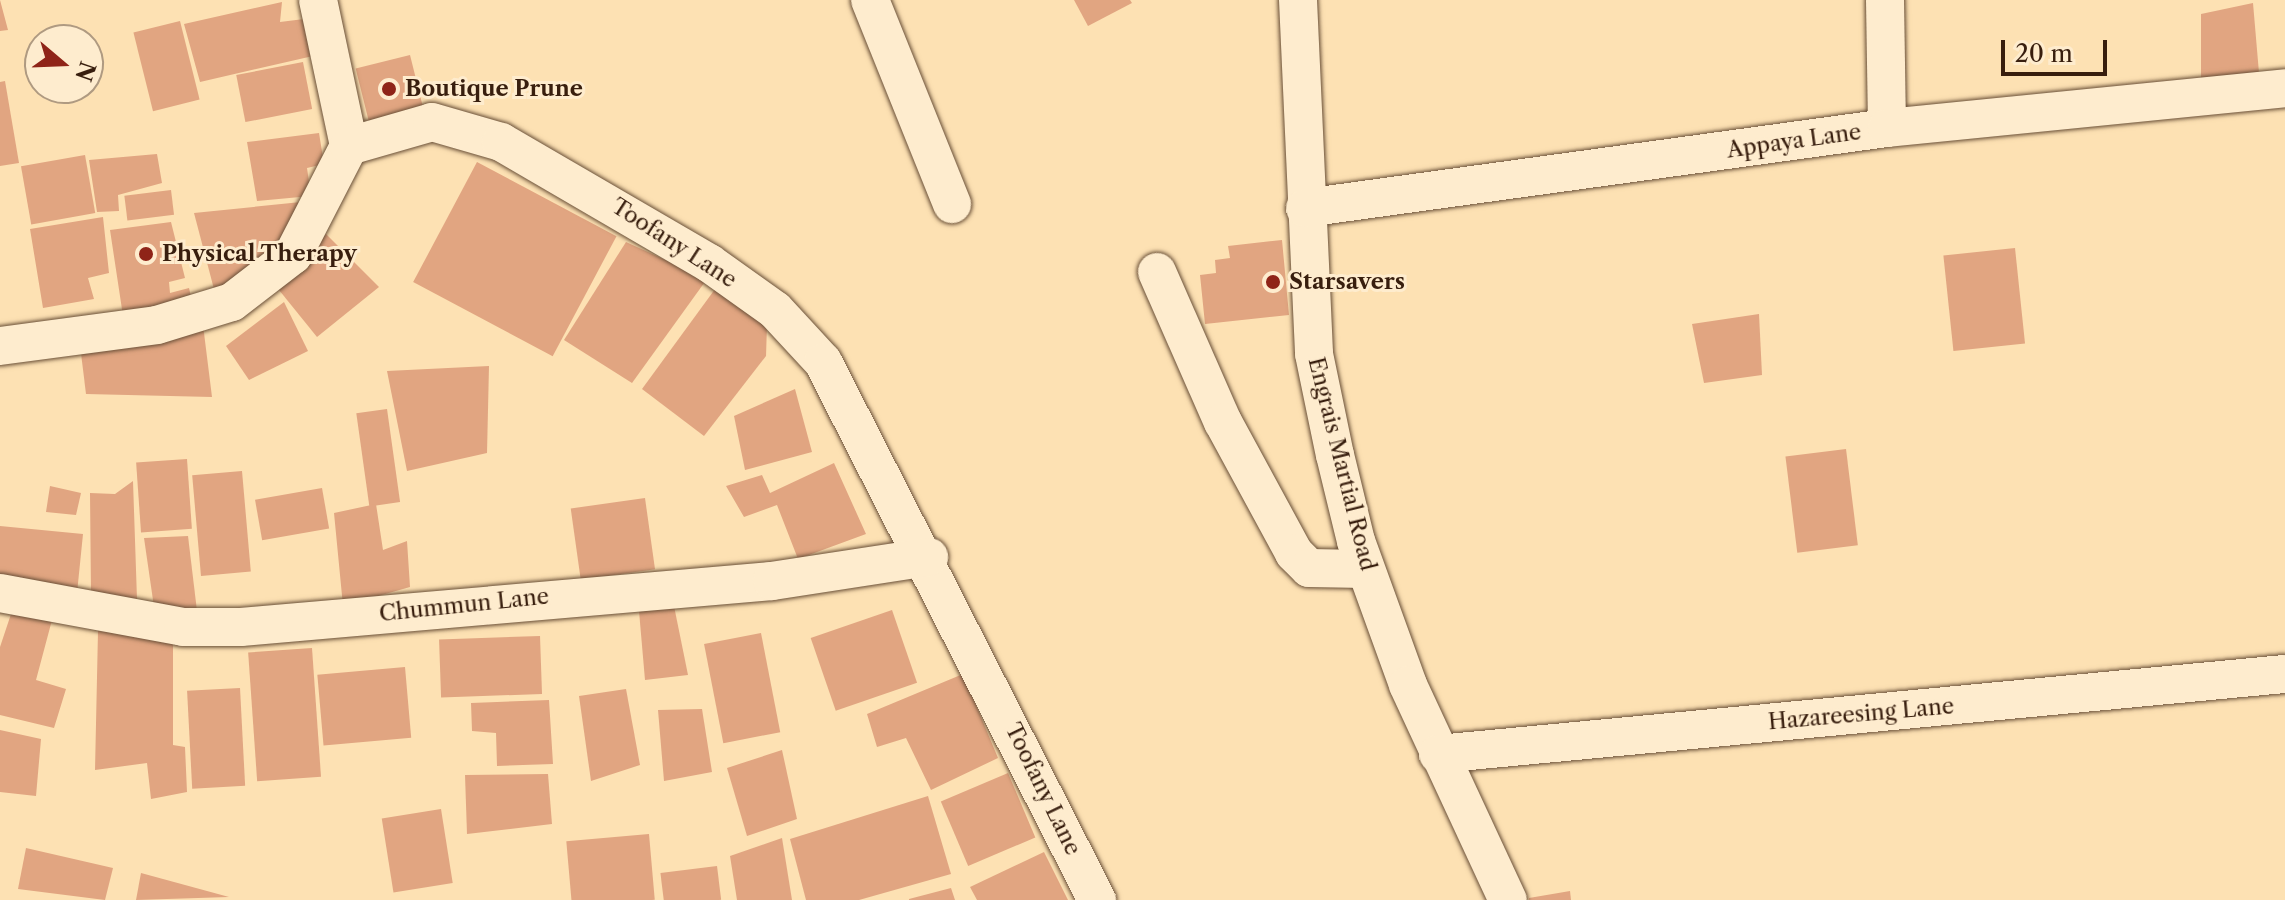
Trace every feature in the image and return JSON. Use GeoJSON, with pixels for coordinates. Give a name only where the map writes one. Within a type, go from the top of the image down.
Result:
{"type":"FeatureCollection","features":[{"type":"Feature","properties":{"kind":"street"},"geometry":{"type":"LineString","coordinates":[[0,346],[157,325],[232,302],[293,255],[349,146],[319,0]]}},
{"type":"Feature","properties":{"kind":"street"},"geometry":{"type":"LineString","coordinates":[[870,0],[952,204]]}},
{"type":"Feature","properties":{"kind":"street","name":"Engrais Martial Road"},"geometry":{"type":"LineString","coordinates":[[1298,0],[1314,354],[1365,569],[1438,754],[1508,900]]}},
{"type":"Feature","properties":{"kind":"street"},"geometry":{"type":"LineString","coordinates":[[1885,0],[1887,128]]}},
{"type":"Feature","properties":{"kind":"street","name":"Appaya Lane"},"geometry":{"type":"LineString","coordinates":[[1305,208],[1887,128],[2285,88]]}},
{"type":"Feature","properties":{"kind":"street","name":"Toofany Lane"},"geometry":{"type":"LineString","coordinates":[[349,146],[432,122],[501,142],[612,202],[753,294],[823,362],[929,557],[1097,900]]}},
{"type":"Feature","properties":{"kind":"street"},"geometry":{"type":"LineString","coordinates":[[1157,272],[1223,422],[1294,553],[1309,568],[1365,569]]}},
{"type":"Feature","properties":{"kind":"street","name":"Chummun Lane"},"geometry":{"type":"LineString","coordinates":[[0,593],[183,627],[241,627],[772,581],[929,557]]}},
{"type":"Feature","properties":{"kind":"street","name":"Hazareesing Lane"},"geometry":{"type":"LineString","coordinates":[[1438,754],[2285,674]]}},
{"type":"Feature","properties":{"kind":"building"},"geometry":{"type":"Polygon","coordinates":[[[0,0],[8,30],[0,31],[0,0]]]}},
{"type":"Feature","properties":{"kind":"building"},"geometry":{"type":"Polygon","coordinates":[[[1074,0],[1130,0],[1132,3],[1088,26],[1074,0]]]}},
{"type":"Feature","properties":{"kind":"building"},"geometry":{"type":"Polygon","coordinates":[[[282,2],[280,22],[304,19],[313,56],[200,82],[184,24],[282,2]]]}},
{"type":"Feature","properties":{"kind":"building"},"geometry":{"type":"Polygon","coordinates":[[[2253,3],[2259,73],[2201,78],[2201,14],[2253,3]]]}},
{"type":"Feature","properties":{"kind":"building"},"geometry":{"type":"Polygon","coordinates":[[[180,21],[200,100],[153,111],[133,33],[180,21]]]}},
{"type":"Feature","properties":{"kind":"building","name":"Boutique Prune"},"geometry":{"type":"Polygon","coordinates":[[[410,55],[425,114],[370,128],[356,69],[410,55]]]}},
{"type":"Feature","properties":{"kind":"building"},"geometry":{"type":"Polygon","coordinates":[[[303,62],[312,109],[245,122],[236,75],[303,62]]]}},
{"type":"Feature","properties":{"kind":"building"},"geometry":{"type":"Polygon","coordinates":[[[5,81],[19,163],[0,166],[0,82],[5,81]]]}},
{"type":"Feature","properties":{"kind":"building"},"geometry":{"type":"Polygon","coordinates":[[[319,133],[324,164],[307,168],[311,196],[257,201],[247,142],[319,133]]]}},
{"type":"Feature","properties":{"kind":"building"},"geometry":{"type":"Polygon","coordinates":[[[157,154],[162,183],[118,195],[119,211],[97,212],[89,160],[157,154]]]}},
{"type":"Feature","properties":{"kind":"building"},"geometry":{"type":"Polygon","coordinates":[[[85,155],[95,213],[31,224],[21,166],[85,155]]]}},
{"type":"Feature","properties":{"kind":"building"},"geometry":{"type":"Polygon","coordinates":[[[477,162],[617,236],[553,356],[413,282],[477,162]]]}},
{"type":"Feature","properties":{"kind":"building"},"geometry":{"type":"Polygon","coordinates":[[[171,190],[174,215],[127,221],[124,196],[171,190]]]}},
{"type":"Feature","properties":{"kind":"building"},"geometry":{"type":"Polygon","coordinates":[[[301,202],[294,244],[215,293],[194,213],[301,202]]]}},
{"type":"Feature","properties":{"kind":"building"},"geometry":{"type":"Polygon","coordinates":[[[103,217],[109,273],[88,278],[94,299],[43,308],[30,229],[103,217]]]}},
{"type":"Feature","properties":{"kind":"building","name":"Physical Therapy"},"geometry":{"type":"Polygon","coordinates":[[[171,222],[185,278],[169,282],[170,293],[189,288],[192,301],[123,316],[110,230],[171,222]]]}},
{"type":"Feature","properties":{"kind":"building"},"geometry":{"type":"Polygon","coordinates":[[[326,234],[379,287],[317,337],[279,290],[326,234]]]}},
{"type":"Feature","properties":{"kind":"building"},"geometry":{"type":"Polygon","coordinates":[[[1282,240],[1289,315],[1205,324],[1200,275],[1216,273],[1215,260],[1230,258],[1228,246],[1282,240]]]}},
{"type":"Feature","properties":{"kind":"building"},"geometry":{"type":"Polygon","coordinates":[[[626,242],[707,279],[632,383],[564,340],[626,242]]]}},
{"type":"Feature","properties":{"kind":"building"},"geometry":{"type":"Polygon","coordinates":[[[2015,248],[2025,343],[1953,351],[1943,256],[2015,248]]]}},
{"type":"Feature","properties":{"kind":"building"},"geometry":{"type":"Polygon","coordinates":[[[718,285],[767,325],[766,356],[704,436],[642,389],[718,285]]]}},
{"type":"Feature","properties":{"kind":"building"},"geometry":{"type":"Polygon","coordinates":[[[284,302],[308,351],[249,380],[226,346],[284,302]]]}},
{"type":"Feature","properties":{"kind":"building"},"geometry":{"type":"Polygon","coordinates":[[[1759,314],[1762,375],[1704,383],[1692,324],[1759,314]]]}},
{"type":"Feature","properties":{"kind":"building"},"geometry":{"type":"Polygon","coordinates":[[[203,325],[212,397],[86,394],[80,345],[203,325]]]}},
{"type":"Feature","properties":{"kind":"building"},"geometry":{"type":"Polygon","coordinates":[[[489,366],[487,453],[407,471],[387,371],[489,366]]]}},
{"type":"Feature","properties":{"kind":"building"},"geometry":{"type":"Polygon","coordinates":[[[795,389],[812,452],[745,470],[734,416],[795,389]]]}},
{"type":"Feature","properties":{"kind":"building"},"geometry":{"type":"Polygon","coordinates":[[[387,409],[400,502],[369,506],[356,413],[387,409]]]}},
{"type":"Feature","properties":{"kind":"building"},"geometry":{"type":"Polygon","coordinates":[[[1846,449],[1858,545],[1797,553],[1785,456],[1846,449]]]}},
{"type":"Feature","properties":{"kind":"building"},"geometry":{"type":"Polygon","coordinates":[[[187,459],[192,529],[141,532],[136,463],[187,459]]]}},
{"type":"Feature","properties":{"kind":"building"},"geometry":{"type":"Polygon","coordinates":[[[834,463],[866,534],[798,559],[777,505],[744,517],[726,486],[762,475],[770,493],[834,463]]]}},
{"type":"Feature","properties":{"kind":"building"},"geometry":{"type":"Polygon","coordinates":[[[242,471],[251,572],[201,576],[192,475],[242,471]]]}},
{"type":"Feature","properties":{"kind":"building"},"geometry":{"type":"Polygon","coordinates":[[[133,481],[137,599],[91,594],[90,493],[115,494],[133,481]]]}},
{"type":"Feature","properties":{"kind":"building"},"geometry":{"type":"Polygon","coordinates":[[[50,486],[81,493],[76,515],[46,512],[50,486]]]}},
{"type":"Feature","properties":{"kind":"building"},"geometry":{"type":"Polygon","coordinates":[[[322,488],[329,528],[262,540],[255,500],[322,488]]]}},
{"type":"Feature","properties":{"kind":"building"},"geometry":{"type":"Polygon","coordinates":[[[645,498],[655,569],[581,580],[571,508],[645,498]]]}},
{"type":"Feature","properties":{"kind":"building"},"geometry":{"type":"Polygon","coordinates":[[[376,504],[383,550],[407,541],[410,587],[343,606],[334,513],[376,504]]]}},
{"type":"Feature","properties":{"kind":"building"},"geometry":{"type":"Polygon","coordinates":[[[0,526],[83,534],[76,603],[0,587],[0,526]]]}},
{"type":"Feature","properties":{"kind":"building"},"geometry":{"type":"Polygon","coordinates":[[[188,536],[197,611],[154,607],[144,538],[188,536]]]}},
{"type":"Feature","properties":{"kind":"building"},"geometry":{"type":"Polygon","coordinates":[[[674,606],[688,675],[645,680],[639,611],[674,606]]]}},
{"type":"Feature","properties":{"kind":"building"},"geometry":{"type":"Polygon","coordinates":[[[892,610],[917,683],[836,711],[811,638],[892,610]]]}},
{"type":"Feature","properties":{"kind":"building"},"geometry":{"type":"Polygon","coordinates":[[[11,614],[52,620],[36,680],[66,689],[54,728],[0,715],[0,647],[11,614]]]}},
{"type":"Feature","properties":{"kind":"building"},"geometry":{"type":"Polygon","coordinates":[[[98,631],[173,637],[173,745],[185,747],[187,792],[151,799],[147,763],[95,770],[98,631]]]}},
{"type":"Feature","properties":{"kind":"building"},"geometry":{"type":"Polygon","coordinates":[[[761,633],[780,732],[723,743],[704,644],[761,633]]]}},
{"type":"Feature","properties":{"kind":"building"},"geometry":{"type":"Polygon","coordinates":[[[540,636],[542,694],[441,697],[439,640],[540,636]]]}},
{"type":"Feature","properties":{"kind":"building"},"geometry":{"type":"Polygon","coordinates":[[[312,648],[321,777],[257,781],[248,652],[312,648]]]}},
{"type":"Feature","properties":{"kind":"building"},"geometry":{"type":"Polygon","coordinates":[[[405,667],[411,738],[324,745],[317,675],[405,667]]]}},
{"type":"Feature","properties":{"kind":"building"},"geometry":{"type":"Polygon","coordinates":[[[963,674],[998,758],[931,790],[906,738],[877,747],[867,714],[963,674]]]}},
{"type":"Feature","properties":{"kind":"building"},"geometry":{"type":"Polygon","coordinates":[[[240,688],[245,786],[192,789],[187,691],[240,688]]]}},
{"type":"Feature","properties":{"kind":"building"},"geometry":{"type":"Polygon","coordinates":[[[626,689],[640,765],[591,781],[579,696],[626,689]]]}},
{"type":"Feature","properties":{"kind":"building"},"geometry":{"type":"Polygon","coordinates":[[[549,700],[553,764],[497,766],[496,733],[472,731],[471,703],[549,700]]]}},
{"type":"Feature","properties":{"kind":"building"},"geometry":{"type":"Polygon","coordinates":[[[702,709],[712,772],[664,781],[658,710],[702,709]]]}},
{"type":"Feature","properties":{"kind":"building"},"geometry":{"type":"Polygon","coordinates":[[[0,730],[41,739],[36,796],[0,792],[0,730]]]}},
{"type":"Feature","properties":{"kind":"building"},"geometry":{"type":"Polygon","coordinates":[[[782,750],[797,819],[747,836],[727,768],[782,750]]]}},
{"type":"Feature","properties":{"kind":"building"},"geometry":{"type":"Polygon","coordinates":[[[1008,773],[1035,837],[968,866],[941,802],[1008,773]]]}},
{"type":"Feature","properties":{"kind":"building"},"geometry":{"type":"Polygon","coordinates":[[[548,774],[552,824],[467,834],[465,775],[548,774]]]}},
{"type":"Feature","properties":{"kind":"building"},"geometry":{"type":"Polygon","coordinates":[[[928,796],[951,874],[859,900],[806,900],[790,839],[928,796]]]}},
{"type":"Feature","properties":{"kind":"building"},"geometry":{"type":"Polygon","coordinates":[[[441,809],[453,883],[393,892],[382,818],[441,809]]]}},
{"type":"Feature","properties":{"kind":"building"},"geometry":{"type":"Polygon","coordinates":[[[649,834],[655,900],[571,900],[566,841],[649,834]]]}},
{"type":"Feature","properties":{"kind":"building"},"geometry":{"type":"Polygon","coordinates":[[[782,838],[792,900],[737,900],[730,856],[782,838]]]}},
{"type":"Feature","properties":{"kind":"building"},"geometry":{"type":"Polygon","coordinates":[[[26,848],[113,868],[105,900],[18,889],[26,848]]]}},
{"type":"Feature","properties":{"kind":"building"},"geometry":{"type":"Polygon","coordinates":[[[1044,852],[1068,900],[977,900],[970,887],[1044,852]]]}},
{"type":"Feature","properties":{"kind":"building"},"geometry":{"type":"Polygon","coordinates":[[[717,866],[721,900],[664,900],[660,873],[717,866]]]}},
{"type":"Feature","properties":{"kind":"building"},"geometry":{"type":"Polygon","coordinates":[[[141,873],[229,897],[136,900],[141,873]]]}},
{"type":"Feature","properties":{"kind":"building"},"geometry":{"type":"Polygon","coordinates":[[[951,888],[955,900],[909,900],[909,899],[951,888]]]}},
{"type":"Feature","properties":{"kind":"building"},"geometry":{"type":"Polygon","coordinates":[[[1570,891],[1571,900],[1529,900],[1529,898],[1570,891]]]}},
{"type":"Feature","properties":{"kind":"place","name":"Boutique Prune"},"geometry":{"type":"Point","coordinates":[389,89]}},
{"type":"Feature","properties":{"kind":"place","name":"Physical Therapy"},"geometry":{"type":"Point","coordinates":[146,254]}},
{"type":"Feature","properties":{"kind":"place","name":"Starsavers"},"geometry":{"type":"Point","coordinates":[1273,282]}}]}
